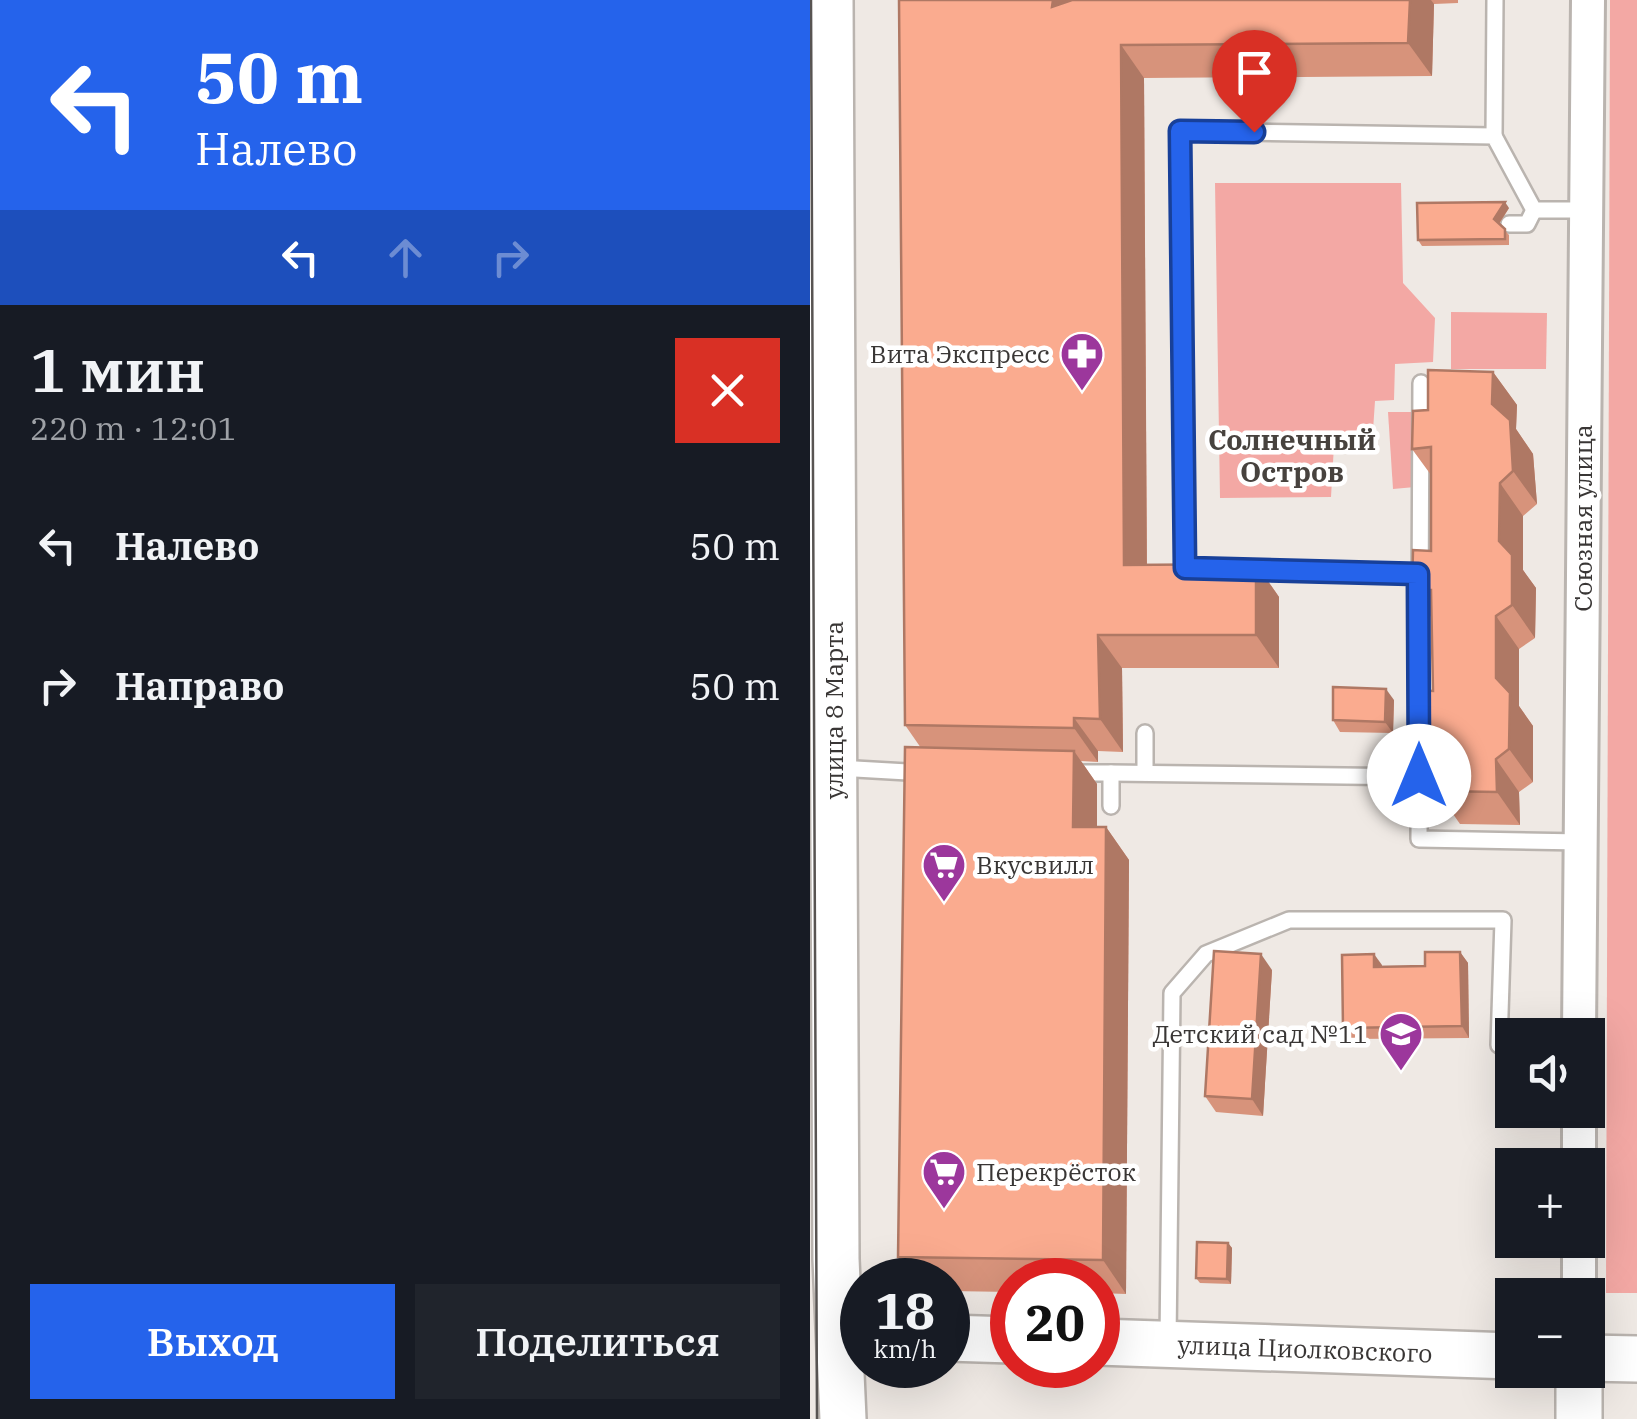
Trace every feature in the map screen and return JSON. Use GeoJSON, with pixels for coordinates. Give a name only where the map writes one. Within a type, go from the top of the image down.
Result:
{"type":"FeatureCollection","features":[{"type":"Feature","properties":{"kind":"main road","name":"улица 8 Марта"},"geometry":{"type":"LineString","coordinates":[[830,0],[837,1335],[842,1419]]}},
{"type":"Feature","properties":{"kind":"main road","name":"улица Циолковского"},"geometry":{"type":"LineString","coordinates":[[1120,1343],[1495,1355]]}},
{"type":"Feature","properties":{"kind":"main road"},"geometry":{"type":"LineString","coordinates":[[1605,1358],[1637,1359]]}},
{"type":"Feature","properties":{"kind":"main road"},"geometry":{"type":"LineString","coordinates":[[1578,1388],[1578,1419]]}},
{"type":"Feature","properties":{"kind":"street","name":"Союзная улица"},"geometry":{"type":"LineString","coordinates":[[1579,1018],[1588,0]]}},
{"type":"Feature","properties":{"kind":"lane"},"geometry":{"type":"LineString","coordinates":[[1496,0],[1494,136],[1534,210]]}},
{"type":"Feature","properties":{"kind":"lane"},"geometry":{"type":"LineString","coordinates":[[1418,574],[1185,568],[1180,131],[1494,136]]}},
{"type":"Feature","properties":{"kind":"lane"},"geometry":{"type":"LineString","coordinates":[[1534,210],[1585,210]]}},
{"type":"Feature","properties":{"kind":"lane"},"geometry":{"type":"LineString","coordinates":[[1509,224],[1527,224],[1534,210]]}},
{"type":"Feature","properties":{"kind":"lane"},"geometry":{"type":"LineString","coordinates":[[1421,383],[1419,839],[1582,842]]}},
{"type":"Feature","properties":{"kind":"lane"},"geometry":{"type":"LineString","coordinates":[[1144,773],[1145,733]]}},
{"type":"Feature","properties":{"kind":"lane"},"geometry":{"type":"LineString","coordinates":[[834,768],[946,773]]}},
{"type":"Feature","properties":{"kind":"lane"},"geometry":{"type":"LineString","coordinates":[[1056,773],[1419,776]]}},
{"type":"Feature","properties":{"kind":"lane"},"geometry":{"type":"LineString","coordinates":[[1110,773],[1111,806]]}},
{"type":"Feature","properties":{"kind":"lane"},"geometry":{"type":"LineString","coordinates":[[1168,1345],[1172,993],[1206,954],[1289,920],[1503,920],[1500,1018]]}},
{"type":"Feature","properties":{"kind":"shaded area"},"geometry":{"type":"Polygon","coordinates":[[[1610,0],[1637,0],[1637,1293],[1606,1293],[1610,0]]]}},
{"type":"Feature","properties":{"kind":"shaded area"},"geometry":{"type":"Polygon","coordinates":[[[1215,183],[1401,183],[1403,283],[1435,318],[1433,362],[1395,364],[1394,400],[1375,401],[1372,445],[1334,445],[1331,497],[1220,498],[1215,183]]]}},
{"type":"Feature","properties":{"kind":"shaded area"},"geometry":{"type":"Polygon","coordinates":[[[1451,312],[1547,313],[1546,369],[1451,369],[1451,312]]]}},
{"type":"Feature","properties":{"kind":"shaded area"},"geometry":{"type":"Polygon","coordinates":[[[1388,412],[1414,412],[1415,487],[1393,489],[1388,412]]]}},
{"type":"Feature","properties":{"kind":"building"},"geometry":{"type":"Polygon","coordinates":[[[899,0],[1053,0],[1052,7],[1072,0],[1410,0],[1408,43],[1121,45],[1124,565],[1256,564],[1256,635],[1098,635],[1100,719],[1074,718],[1074,728],[905,725],[899,0]]]}},
{"type":"Feature","properties":{"kind":"building"},"geometry":{"type":"Polygon","coordinates":[[[1505,202],[1494,219],[1505,229],[1505,239],[1418,240],[1417,203],[1505,202]]]}},
{"type":"Feature","properties":{"kind":"building"},"geometry":{"type":"Polygon","coordinates":[[[1428,370],[1493,372],[1492,404],[1510,420],[1513,471],[1500,483],[1499,541],[1512,555],[1512,605],[1496,616],[1496,678],[1510,693],[1509,749],[1496,759],[1497,792],[1437,791],[1436,731],[1417,728],[1414,690],[1433,691],[1431,590],[1412,590],[1413,550],[1431,551],[1431,447],[1412,449],[1413,411],[1428,410],[1428,370]]]}},
{"type":"Feature","properties":{"kind":"building"},"geometry":{"type":"Polygon","coordinates":[[[1333,687],[1386,689],[1385,722],[1333,720],[1333,687]]]}},
{"type":"Feature","properties":{"kind":"building"},"geometry":{"type":"Polygon","coordinates":[[[905,747],[1074,751],[1073,827],[1106,827],[1103,1258],[898,1257],[905,747]]]}},
{"type":"Feature","properties":{"kind":"building"},"geometry":{"type":"Polygon","coordinates":[[[1214,951],[1261,954],[1252,1099],[1205,1096],[1214,951]]]}},
{"type":"Feature","properties":{"kind":"building"},"geometry":{"type":"Polygon","coordinates":[[[1425,952],[1460,952],[1462,1026],[1343,1028],[1342,955],[1374,954],[1374,967],[1425,966],[1425,952]]]}},
{"type":"Feature","properties":{"kind":"building"},"geometry":{"type":"Polygon","coordinates":[[[1197,1242],[1228,1243],[1227,1279],[1196,1278],[1197,1242]]]}},
{"type":"Feature","properties":{"kind":"tram line"},"geometry":{"type":"LineString","coordinates":[[811,0],[817,1419]]}},
{"type":"Feature","properties":{"kind":"place","name":"Вита Экспресс"},"geometry":{"type":"Point","coordinates":[1082,392]}},
{"type":"Feature","properties":{"kind":"place","name":"Вкусвилл"},"geometry":{"type":"Point","coordinates":[944,903]}},
{"type":"Feature","properties":{"kind":"place","name":"Детский сад №11"},"geometry":{"type":"Point","coordinates":[1401,1072]}},
{"type":"Feature","properties":{"kind":"place","name":"Перекрёсток"},"geometry":{"type":"Point","coordinates":[944,1210]}},
{"type":"Feature","properties":{"kind":"district","name":"Солнечный Остров"},"geometry":{"type":"Point","coordinates":[1292,456]}},
{"type":"Feature","properties":{"kind":"route"},"geometry":{"type":"LineString","coordinates":[[1254,132],[1180,131],[1185,568],[1418,574],[1419,776]]}}]}
